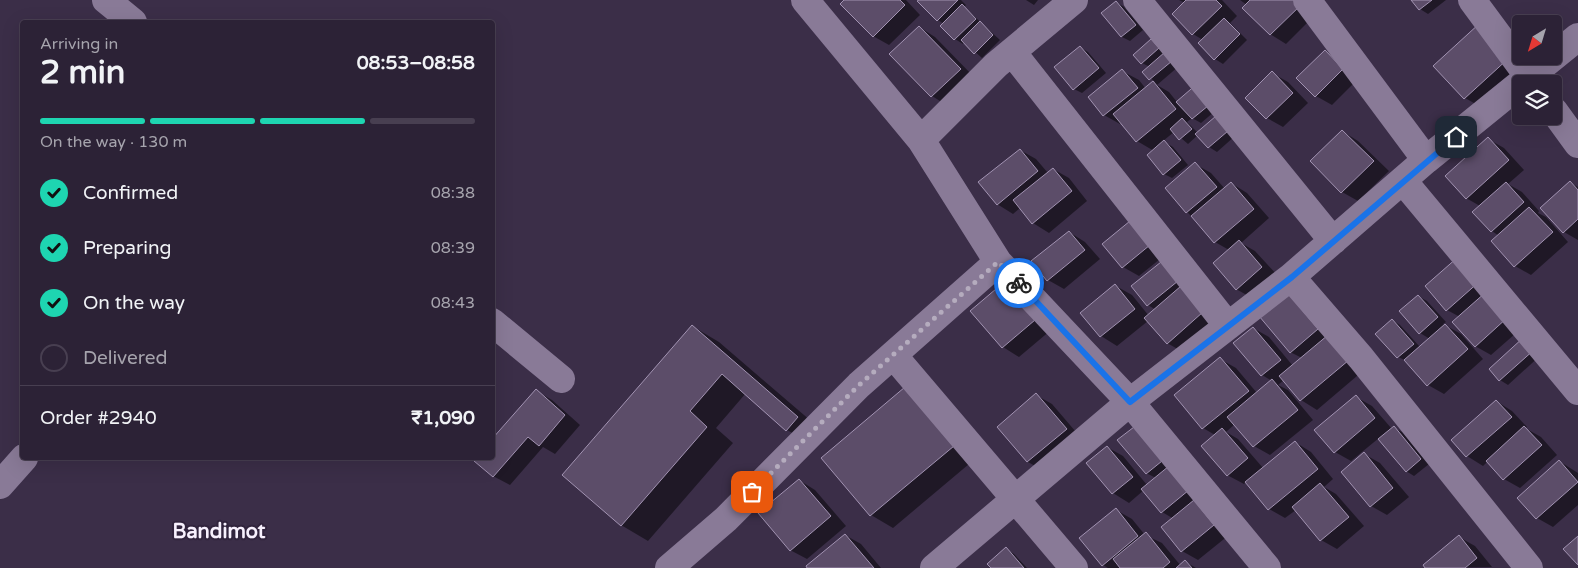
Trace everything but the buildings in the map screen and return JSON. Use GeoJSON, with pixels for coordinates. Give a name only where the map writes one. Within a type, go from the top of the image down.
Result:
{"type":"FeatureCollection","features":[{"type":"Feature","properties":{"kind":"street"},"geometry":{"type":"LineString","coordinates":[[106,0],[131,20]]}},
{"type":"Feature","properties":{"kind":"street"},"geometry":{"type":"LineString","coordinates":[[806,0],[922,140],[998,262],[1130,402],[1267,568]]}},
{"type":"Feature","properties":{"kind":"street"},"geometry":{"type":"LineString","coordinates":[[922,140],[1012,52],[1074,0]]}},
{"type":"Feature","properties":{"kind":"street"},"geometry":{"type":"LineString","coordinates":[[1136,0],[1333,241]]}},
{"type":"Feature","properties":{"kind":"street"},"geometry":{"type":"LineString","coordinates":[[1307,0],[1426,160]]}},
{"type":"Feature","properties":{"kind":"street"},"geometry":{"type":"LineString","coordinates":[[1472,0],[1527,75]]}},
{"type":"Feature","properties":{"kind":"street"},"geometry":{"type":"LineString","coordinates":[[1537,75],[1578,38]]}},
{"type":"Feature","properties":{"kind":"street"},"geometry":{"type":"LineString","coordinates":[[1012,52],[1228,326]]}},
{"type":"Feature","properties":{"kind":"street"},"geometry":{"type":"LineString","coordinates":[[934,568],[1130,402],[1292,277],[1404,182],[1426,160],[1512,94]]}},
{"type":"Feature","properties":{"kind":"street"},"geometry":{"type":"LineString","coordinates":[[1562,122],[1578,144]]}},
{"type":"Feature","properties":{"kind":"street"},"geometry":{"type":"LineString","coordinates":[[1404,182],[1578,391]]}},
{"type":"Feature","properties":{"kind":"street"},"geometry":{"type":"LineString","coordinates":[[686,563],[726,519],[859,385],[998,262]]}},
{"type":"Feature","properties":{"kind":"street"},"geometry":{"type":"LineString","coordinates":[[1292,277],[1361,358],[1529,568]]}},
{"type":"Feature","properties":{"kind":"street"},"geometry":{"type":"LineString","coordinates":[[495,324],[561,379]]}},
{"type":"Feature","properties":{"kind":"street"},"geometry":{"type":"LineString","coordinates":[[893,355],[1074,568]]}},
{"type":"Feature","properties":{"kind":"street"},"geometry":{"type":"LineString","coordinates":[[0,484],[22,460]]}},
{"type":"Feature","properties":{"kind":"way so far"},"geometry":{"type":"LineString","coordinates":[[752,492],[859,385],[998,262],[1019,283]]}},
{"type":"Feature","properties":{"kind":"district","name":"Bandimot"},"geometry":{"type":"Point","coordinates":[219,532]}},
{"type":"Feature","properties":{"kind":"route"},"geometry":{"type":"LineString","coordinates":[[1019,283],[1130,402],[1292,277],[1404,182],[1426,160],[1456,137]]}}]}
